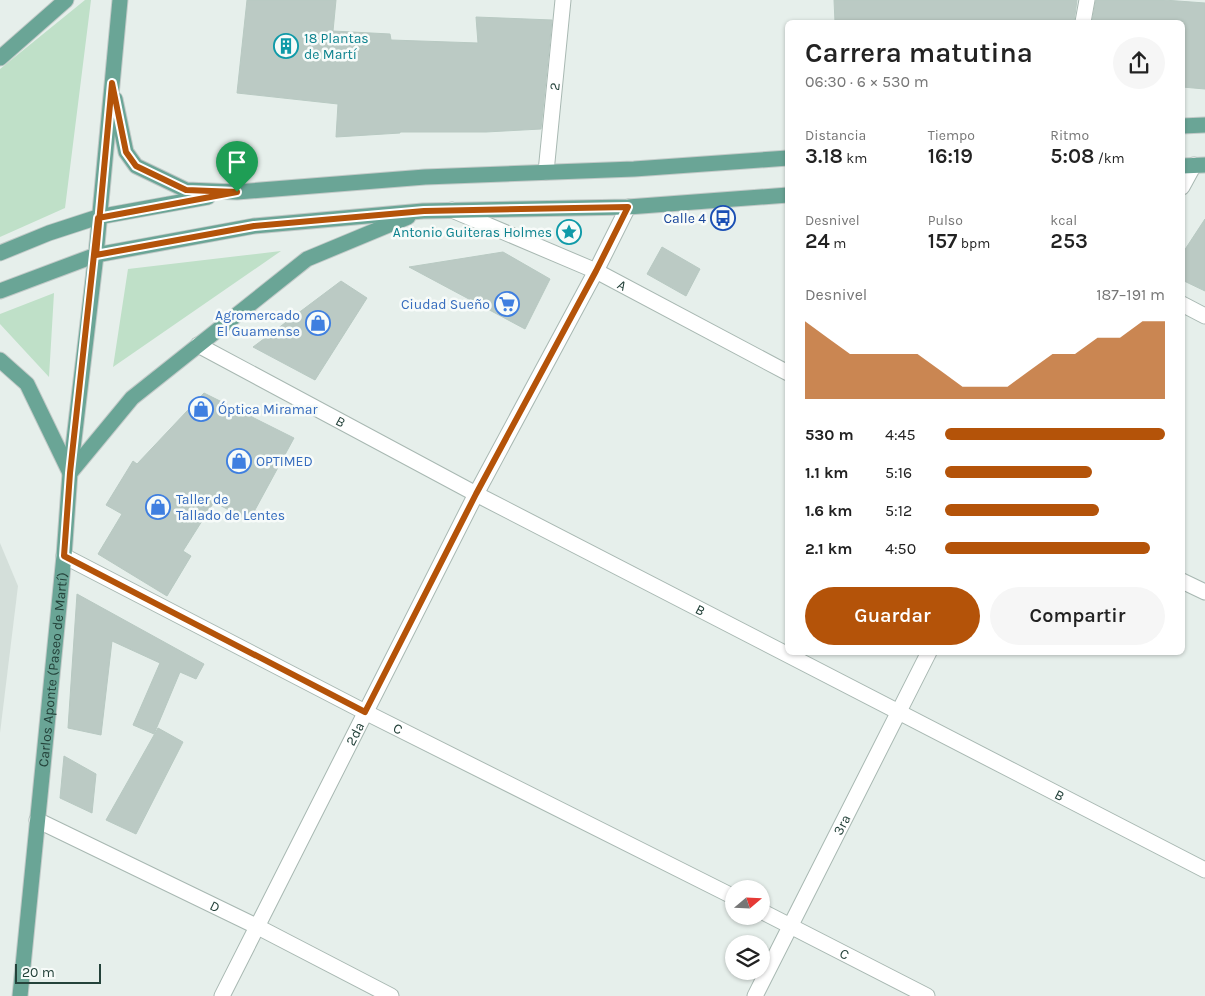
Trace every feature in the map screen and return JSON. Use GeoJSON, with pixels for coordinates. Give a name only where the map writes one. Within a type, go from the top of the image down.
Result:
{"type":"FeatureCollection","features":[{"type":"Feature","properties":{"kind":"main road"},"geometry":{"type":"LineString","coordinates":[[0,58],[66,0]]}},
{"type":"Feature","properties":{"kind":"main road","name":"Carlos Aponte (Paseo de Martí)"},"geometry":{"type":"LineString","coordinates":[[20,996],[64,556],[70,473],[96,255],[120,0]]}},
{"type":"Feature","properties":{"kind":"main road"},"geometry":{"type":"LineString","coordinates":[[112,83],[126,152],[136,166],[186,190],[237,192]]}},
{"type":"Feature","properties":{"kind":"main road"},"geometry":{"type":"LineString","coordinates":[[1185,126],[1204,125]]}},
{"type":"Feature","properties":{"kind":"main road"},"geometry":{"type":"LineString","coordinates":[[0,253],[49,233],[98,218],[237,192],[425,177],[634,169],[785,158]]}},
{"type":"Feature","properties":{"kind":"main road"},"geometry":{"type":"LineString","coordinates":[[0,291],[96,255],[254,226],[424,211],[628,207],[785,195]]}},
{"type":"Feature","properties":{"kind":"main road"},"geometry":{"type":"LineString","coordinates":[[0,360],[27,384],[70,473],[132,398],[307,259],[424,211]]}},
{"type":"Feature","properties":{"kind":"street","name":"2"},"geometry":{"type":"LineString","coordinates":[[546,172],[564,0]]}},
{"type":"Feature","properties":{"kind":"street"},"geometry":{"type":"LineString","coordinates":[[1083,20],[1087,0]]}},
{"type":"Feature","properties":{"kind":"street"},"geometry":{"type":"LineString","coordinates":[[1185,182],[1194,165]]}},
{"type":"Feature","properties":{"kind":"street","name":"2da"},"geometry":{"type":"LineString","coordinates":[[222,996],[476,494],[596,271],[628,207]]}},
{"type":"Feature","properties":{"kind":"street","name":"A"},"geometry":{"type":"LineString","coordinates":[[452,210],[596,271],[785,371]]}},
{"type":"Feature","properties":{"kind":"street"},"geometry":{"type":"LineString","coordinates":[[1185,306],[1205,316]]}},
{"type":"Feature","properties":{"kind":"street","name":"B"},"geometry":{"type":"LineString","coordinates":[[198,345],[476,494],[785,654]]}},
{"type":"Feature","properties":{"kind":"street","name":"C"},"geometry":{"type":"LineString","coordinates":[[64,556],[365,712],[725,893]]}},
{"type":"Feature","properties":{"kind":"street"},"geometry":{"type":"LineString","coordinates":[[1185,582],[1205,592]]}},
{"type":"Feature","properties":{"kind":"street","name":"B"},"geometry":{"type":"LineString","coordinates":[[787,655],[1205,870]]}},
{"type":"Feature","properties":{"kind":"street","name":"3ra"},"geometry":{"type":"LineString","coordinates":[[755,996],[927,655]]}},
{"type":"Feature","properties":{"kind":"street","name":"D"},"geometry":{"type":"LineString","coordinates":[[37,820],[258,927],[391,996]]}},
{"type":"Feature","properties":{"kind":"street","name":"C"},"geometry":{"type":"LineString","coordinates":[[770,916],[927,996]]}},
{"type":"Feature","properties":{"kind":"shaded area"},"geometry":{"type":"Polygon","coordinates":[[[0,543],[18,586],[0,733],[0,543]]]}},
{"type":"Feature","properties":{"kind":"green space"},"geometry":{"type":"Polygon","coordinates":[[[85,0],[91,0],[65,208],[0,237],[0,69],[85,0]]]}},
{"type":"Feature","properties":{"kind":"green space"},"geometry":{"type":"Polygon","coordinates":[[[281,251],[113,367],[128,269],[281,251]]]}},
{"type":"Feature","properties":{"kind":"green space"},"geometry":{"type":"Polygon","coordinates":[[[54,293],[49,377],[0,324],[0,314],[54,293]]]}},
{"type":"Feature","properties":{"kind":"building"},"geometry":{"type":"Polygon","coordinates":[[[247,0],[336,0],[333,31],[390,34],[391,40],[478,43],[476,17],[552,20],[541,129],[486,132],[400,132],[336,137],[338,104],[237,93],[247,0]]]}},
{"type":"Feature","properties":{"kind":"building"},"geometry":{"type":"Polygon","coordinates":[[[834,0],[1077,0],[1074,20],[835,20],[834,0]]]}},
{"type":"Feature","properties":{"kind":"building"},"geometry":{"type":"Polygon","coordinates":[[[1096,0],[1164,0],[1205,3],[1205,89],[1185,87],[1185,20],[1092,20],[1096,0]]]}},
{"type":"Feature","properties":{"kind":"building"},"geometry":{"type":"Polygon","coordinates":[[[1205,219],[1205,291],[1185,281],[1185,249],[1205,219]]]}},
{"type":"Feature","properties":{"kind":"building"},"geometry":{"type":"Polygon","coordinates":[[[662,247],[700,269],[686,296],[647,274],[662,247]]]}},
{"type":"Feature","properties":{"kind":"building","name":"Ciudad Sueño"},"geometry":{"type":"Polygon","coordinates":[[[503,252],[550,279],[525,329],[409,267],[503,252]]]}},
{"type":"Feature","properties":{"kind":"building","name":"Agromercado El Guamense"},"geometry":{"type":"Polygon","coordinates":[[[341,281],[367,298],[315,380],[253,347],[341,281]]]}},
{"type":"Feature","properties":{"kind":"building"},"geometry":{"type":"Polygon","coordinates":[[[204,393],[294,438],[249,521],[214,502],[183,551],[191,556],[167,596],[98,554],[122,514],[106,505],[133,461],[137,464],[204,393]]]}},
{"type":"Feature","properties":{"kind":"building"},"geometry":{"type":"Polygon","coordinates":[[[77,594],[204,664],[196,679],[180,672],[154,734],[133,725],[160,663],[112,641],[101,735],[68,728],[77,594]]]}},
{"type":"Feature","properties":{"kind":"building"},"geometry":{"type":"Polygon","coordinates":[[[158,728],[183,742],[136,834],[106,820],[158,728]]]}},
{"type":"Feature","properties":{"kind":"building"},"geometry":{"type":"Polygon","coordinates":[[[64,756],[96,774],[92,813],[60,798],[64,756]]]}},
{"type":"Feature","properties":{"kind":"place","name":"18 Plantas de Martí"},"geometry":{"type":"Point","coordinates":[286,46]}},
{"type":"Feature","properties":{"kind":"place","name":"Calle 4"},"geometry":{"type":"Point","coordinates":[723,218]}},
{"type":"Feature","properties":{"kind":"place","name":"Antonio Guiteras Holmes"},"geometry":{"type":"Point","coordinates":[569,232]}},
{"type":"Feature","properties":{"kind":"place","name":"Ciudad Sueño"},"geometry":{"type":"Point","coordinates":[507,304]}},
{"type":"Feature","properties":{"kind":"place","name":"Agromercado El Guamense"},"geometry":{"type":"Point","coordinates":[318,323]}},
{"type":"Feature","properties":{"kind":"place","name":"Óptica Miramar"},"geometry":{"type":"Point","coordinates":[201,409]}},
{"type":"Feature","properties":{"kind":"place","name":"OPTIMED"},"geometry":{"type":"Point","coordinates":[239,461]}},
{"type":"Feature","properties":{"kind":"place","name":"Taller de Tallado de Lentes"},"geometry":{"type":"Point","coordinates":[158,507]}},
{"type":"Feature","properties":{"kind":"route"},"geometry":{"type":"LineString","coordinates":[[237,192],[98,218],[96,255],[70,473],[64,556],[365,712],[476,494],[596,271],[628,207],[424,211],[254,226],[96,255],[98,218],[112,83],[126,152],[136,166],[186,190],[237,192]]}}]}
